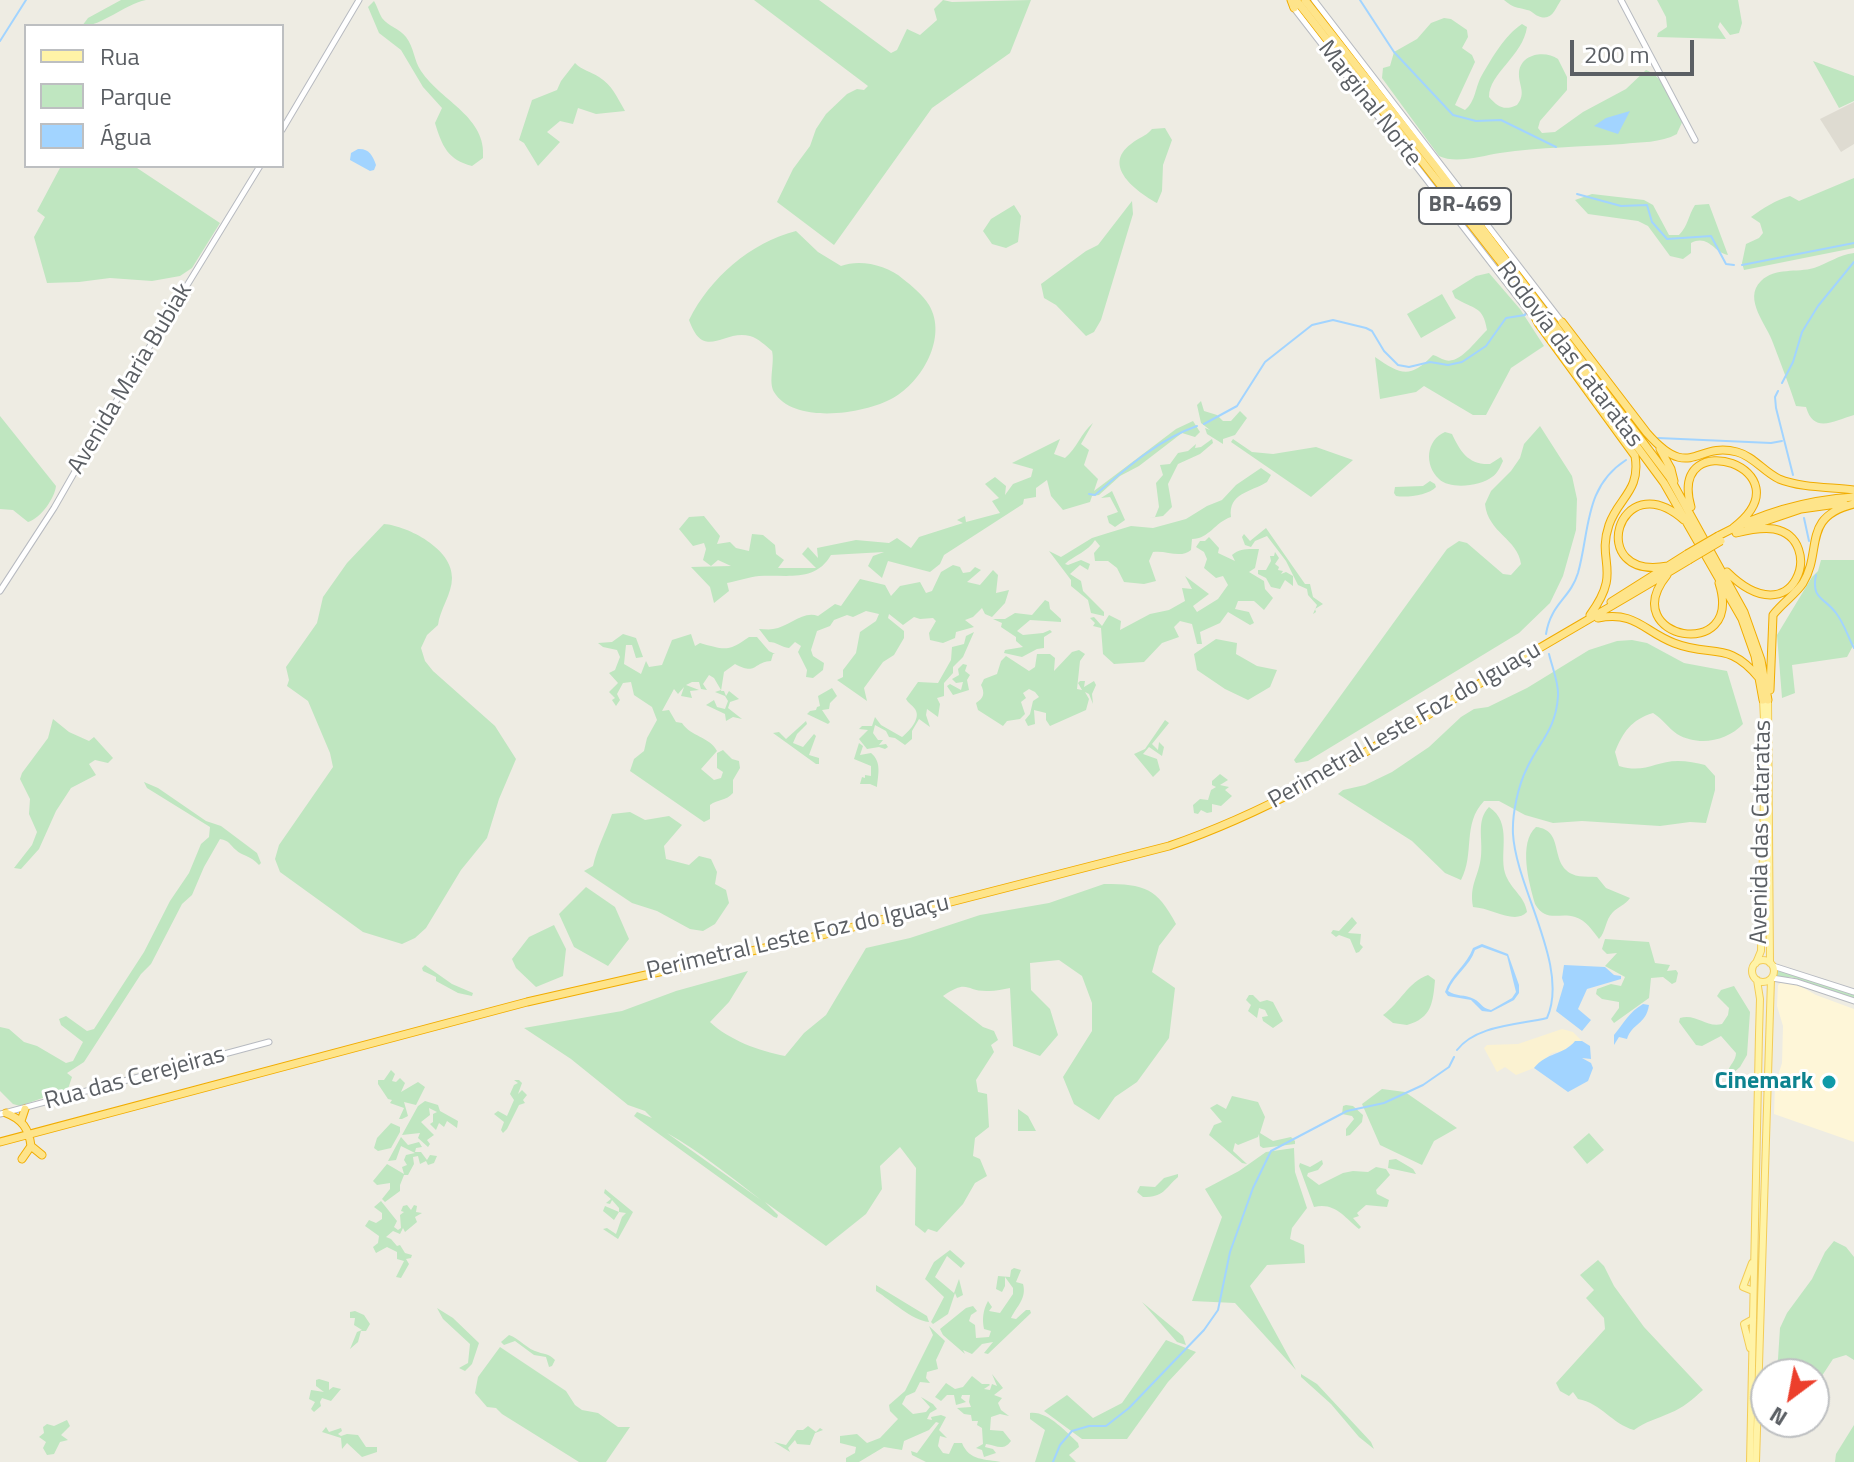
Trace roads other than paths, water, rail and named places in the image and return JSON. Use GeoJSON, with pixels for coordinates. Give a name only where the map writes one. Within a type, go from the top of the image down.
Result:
{"type":"FeatureCollection","features":[{"type":"Feature","properties":{"kind":"highway","name":"Rodovía das Cataratas"},"geometry":{"type":"LineString","coordinates":[[1305,0],[1675,487],[1695,521],[1742,619],[1766,700]]}},
{"type":"Feature","properties":{"kind":"highway","name":"Rodovía das Cataratas"},"geometry":{"type":"LineString","coordinates":[[1292,2],[1521,289],[1664,483],[1715,563],[1754,636],[1766,700]]}},
{"type":"Feature","properties":{"kind":"highway"},"geometry":{"type":"LineString","coordinates":[[1335,38],[1358,57]]}},
{"type":"Feature","properties":{"kind":"highway"},"geometry":{"type":"LineString","coordinates":[[1521,289],[1538,323],[1632,450],[1636,463],[1631,490],[1608,526],[1608,582],[1591,617]]}},
{"type":"Feature","properties":{"kind":"highway"},"geometry":{"type":"LineString","coordinates":[[1562,322],[1573,349]]}},
{"type":"Feature","properties":{"kind":"highway"},"geometry":{"type":"LineString","coordinates":[[1562,322],[1659,446],[1671,469],[1675,487]]}},
{"type":"Feature","properties":{"kind":"highway"},"geometry":{"type":"LineString","coordinates":[[1659,446],[1674,457],[1684,459],[1719,451],[1741,453],[1776,477],[1790,482],[1854,490]]}},
{"type":"Feature","properties":{"kind":"highway"},"geometry":{"type":"LineString","coordinates":[[1695,521],[1688,499],[1691,478],[1706,463],[1727,460],[1746,470],[1754,490],[1750,511],[1734,530]]}},
{"type":"Feature","properties":{"kind":"highway"},"geometry":{"type":"LineString","coordinates":[[1734,530],[1800,503],[1823,498],[1854,497]]}},
{"type":"Feature","properties":{"kind":"highway"},"geometry":{"type":"LineString","coordinates":[[1734,530],[1801,509],[1854,503]]}},
{"type":"Feature","properties":{"kind":"highway"},"geometry":{"type":"LineString","coordinates":[[1766,700],[1773,661],[1773,615],[1802,584],[1822,522],[1833,512],[1854,503]]}},
{"type":"Feature","properties":{"kind":"highway"},"geometry":{"type":"LineString","coordinates":[[1693,531],[1682,518],[1658,504],[1639,505],[1624,516],[1617,537],[1626,559],[1642,568],[1669,569],[1657,592],[1655,605],[1658,617],[1666,627],[1676,633],[1696,635],[1711,627],[1721,610],[1715,563]]}},
{"type":"Feature","properties":{"kind":"highway"},"geometry":{"type":"LineString","coordinates":[[1715,563],[1745,588],[1761,595],[1782,593],[1797,577],[1801,565],[1799,551],[1785,534],[1763,528],[1734,530]]}},
{"type":"Feature","properties":{"kind":"highway","name":"Perimetral Leste Foz do Iguaçu"},"geometry":{"type":"LineString","coordinates":[[0,1142],[527,1002],[822,935],[1169,846],[1244,818],[1334,773],[1734,530]]}},
{"type":"Feature","properties":{"kind":"highway"},"geometry":{"type":"LineString","coordinates":[[1591,617],[1626,617],[1674,643],[1726,652],[1748,665],[1760,680]]}},
{"type":"Feature","properties":{"kind":"highway"},"geometry":{"type":"LineString","coordinates":[[21,1121],[25,1109]]}},
{"type":"Feature","properties":{"kind":"highway"},"geometry":{"type":"LineString","coordinates":[[3,1114],[21,1121],[29,1134],[31,1146],[42,1155]]}},
{"type":"Feature","properties":{"kind":"highway"},"geometry":{"type":"LineString","coordinates":[[22,1159],[31,1146]]}},
{"type":"Feature","properties":{"kind":"main road","name":"Avenida das Cataratas"},"geometry":{"type":"LineString","coordinates":[[1756,963],[1761,951],[1766,700]]}},
{"type":"Feature","properties":{"kind":"main road","name":"Avenida das Cataratas"},"geometry":{"type":"LineString","coordinates":[[1766,700],[1772,964]]}},
{"type":"Feature","properties":{"kind":"main road"},"geometry":{"type":"LineString","coordinates":[[1764,961],[1772,964],[1774,971],[1771,979],[1765,982],[1757,980],[1753,973],[1756,963],[1764,961]]}},
{"type":"Feature","properties":{"kind":"main road","name":"Avenida das Cataratas"},"geometry":{"type":"LineString","coordinates":[[1753,1291],[1743,1287],[1754,1257],[1771,979]]}},
{"type":"Feature","properties":{"kind":"main road","name":"Avenida das Cataratas"},"geometry":{"type":"LineString","coordinates":[[1755,1462],[1761,1286],[1762,1087],[1757,980]]}},
{"type":"Feature","properties":{"kind":"main road"},"geometry":{"type":"LineString","coordinates":[[1759,1325],[1753,1319],[1753,1291],[1761,1286]]}},
{"type":"Feature","properties":{"kind":"main road","name":"Avenida das Cataratas"},"geometry":{"type":"LineString","coordinates":[[1753,1319],[1744,1324],[1753,1352],[1755,1462]]}},
{"type":"Feature","properties":{"kind":"street"},"geometry":{"type":"LineString","coordinates":[[284,127],[359,0]]}},
{"type":"Feature","properties":{"kind":"street"},"geometry":{"type":"LineString","coordinates":[[1314,0],[1562,322]]}},
{"type":"Feature","properties":{"kind":"street"},"geometry":{"type":"LineString","coordinates":[[1621,0],[1695,140]]}},
{"type":"Feature","properties":{"kind":"street","name":"Marginal Norte"},"geometry":{"type":"LineString","coordinates":[[1292,2],[1538,323]]}},
{"type":"Feature","properties":{"kind":"street","name":"Avenida Maria Bubiak"},"geometry":{"type":"LineString","coordinates":[[0,591],[54,508],[259,168]]}},
{"type":"Feature","properties":{"kind":"street"},"geometry":{"type":"LineString","coordinates":[[1772,964],[1854,992]]}},
{"type":"Feature","properties":{"kind":"street"},"geometry":{"type":"LineString","coordinates":[[1771,979],[1797,982],[1854,1003]]}},
{"type":"Feature","properties":{"kind":"street","name":"Rua das Cerejeiras"},"geometry":{"type":"LineString","coordinates":[[3,1114],[269,1042]]}},
{"type":"Feature","properties":{"kind":"water"},"geometry":{"type":"Polygon","coordinates":[[[1630,111],[1618,134],[1594,126],[1606,118],[1630,111]]]}},
{"type":"Feature","properties":{"kind":"water"},"geometry":{"type":"Polygon","coordinates":[[[358,149],[372,155],[376,165],[374,170],[370,171],[350,160],[351,153],[358,149]]]}},
{"type":"Feature","properties":{"kind":"water"},"geometry":{"type":"Polygon","coordinates":[[[1482,944],[1508,954],[1519,985],[1519,993],[1514,1000],[1491,1012],[1482,1011],[1471,1000],[1448,996],[1445,992],[1473,948],[1482,944]],[[1482,947],[1475,950],[1448,991],[1471,997],[1491,1010],[1512,998],[1516,992],[1507,956],[1482,947]]]}},
{"type":"Feature","properties":{"kind":"water"},"geometry":{"type":"Polygon","coordinates":[[[1564,965],[1605,967],[1614,975],[1621,976],[1621,979],[1587,989],[1578,1009],[1591,1020],[1582,1031],[1556,1011],[1564,984],[1564,965]]]}},
{"type":"Feature","properties":{"kind":"water"},"geometry":{"type":"Polygon","coordinates":[[[1643,1004],[1649,1005],[1645,1016],[1627,1039],[1619,1037],[1614,1045],[1614,1035],[1630,1014],[1643,1004]]]}},
{"type":"Feature","properties":{"kind":"water"},"geometry":{"type":"Polygon","coordinates":[[[1575,1041],[1590,1046],[1591,1059],[1582,1058],[1593,1068],[1588,1081],[1568,1092],[1534,1068],[1575,1041]]]}},
{"type":"Feature","properties":{"kind":"waterway"},"geometry":{"type":"LineString","coordinates":[[0,41],[26,0]]}},
{"type":"Feature","properties":{"kind":"waterway"},"geometry":{"type":"LineString","coordinates":[[1360,0],[1394,52],[1453,115],[1476,121],[1501,120],[1556,147]]}},
{"type":"Feature","properties":{"kind":"waterway"},"geometry":{"type":"LineString","coordinates":[[1577,194],[1621,206],[1647,205],[1652,222],[1667,239],[1711,236],[1726,264],[1734,265]]}},
{"type":"Feature","properties":{"kind":"waterway"},"geometry":{"type":"LineString","coordinates":[[1742,265],[1854,243]]}},
{"type":"Feature","properties":{"kind":"waterway"},"geometry":{"type":"LineString","coordinates":[[1782,383],[1793,362],[1802,332],[1818,306],[1854,262]]}},
{"type":"Feature","properties":{"kind":"waterway"},"geometry":{"type":"LineString","coordinates":[[1204,424],[1237,406],[1265,362],[1312,325],[1333,320],[1366,328],[1372,331],[1384,351],[1398,365],[1409,367],[1430,362],[1448,365],[1462,362],[1486,346],[1506,318],[1525,315],[1526,312]]}},
{"type":"Feature","properties":{"kind":"waterway"},"geometry":{"type":"LineString","coordinates":[[1778,391],[1776,408],[1793,475]]}},
{"type":"Feature","properties":{"kind":"waterway"},"geometry":{"type":"LineString","coordinates":[[1089,494],[1095,495],[1156,447],[1197,426]]}},
{"type":"Feature","properties":{"kind":"waterway"},"geometry":{"type":"LineString","coordinates":[[1658,438],[1782,441]]}},
{"type":"Feature","properties":{"kind":"waterway"},"geometry":{"type":"LineString","coordinates":[[1546,634],[1552,615],[1575,582],[1596,496],[1602,483],[1626,460]]}},
{"type":"Feature","properties":{"kind":"waterway"},"geometry":{"type":"LineString","coordinates":[[1804,518],[1809,541]]}},
{"type":"Feature","properties":{"kind":"waterway"},"geometry":{"type":"LineString","coordinates":[[1816,575],[1817,593],[1839,617],[1854,648]]}},
{"type":"Feature","properties":{"kind":"waterway"},"geometry":{"type":"LineString","coordinates":[[1457,1050],[1475,1035],[1486,1031],[1547,1018],[1552,998],[1552,975],[1547,952],[1516,855],[1513,834],[1521,783],[1557,708],[1557,686],[1549,654]]}},
{"type":"Feature","properties":{"kind":"waterway"},"geometry":{"type":"LineString","coordinates":[[1053,1462],[1060,1445],[1072,1431],[1089,1426],[1106,1426],[1129,1408],[1204,1330],[1218,1310],[1230,1252],[1253,1188],[1271,1151],[1347,1111],[1384,1103],[1423,1085],[1449,1067],[1454,1057]]}},
{"type":"Feature","properties":{"kind":"place","name":"Cinemark"},"geometry":{"type":"Point","coordinates":[1829,1082]}}]}
